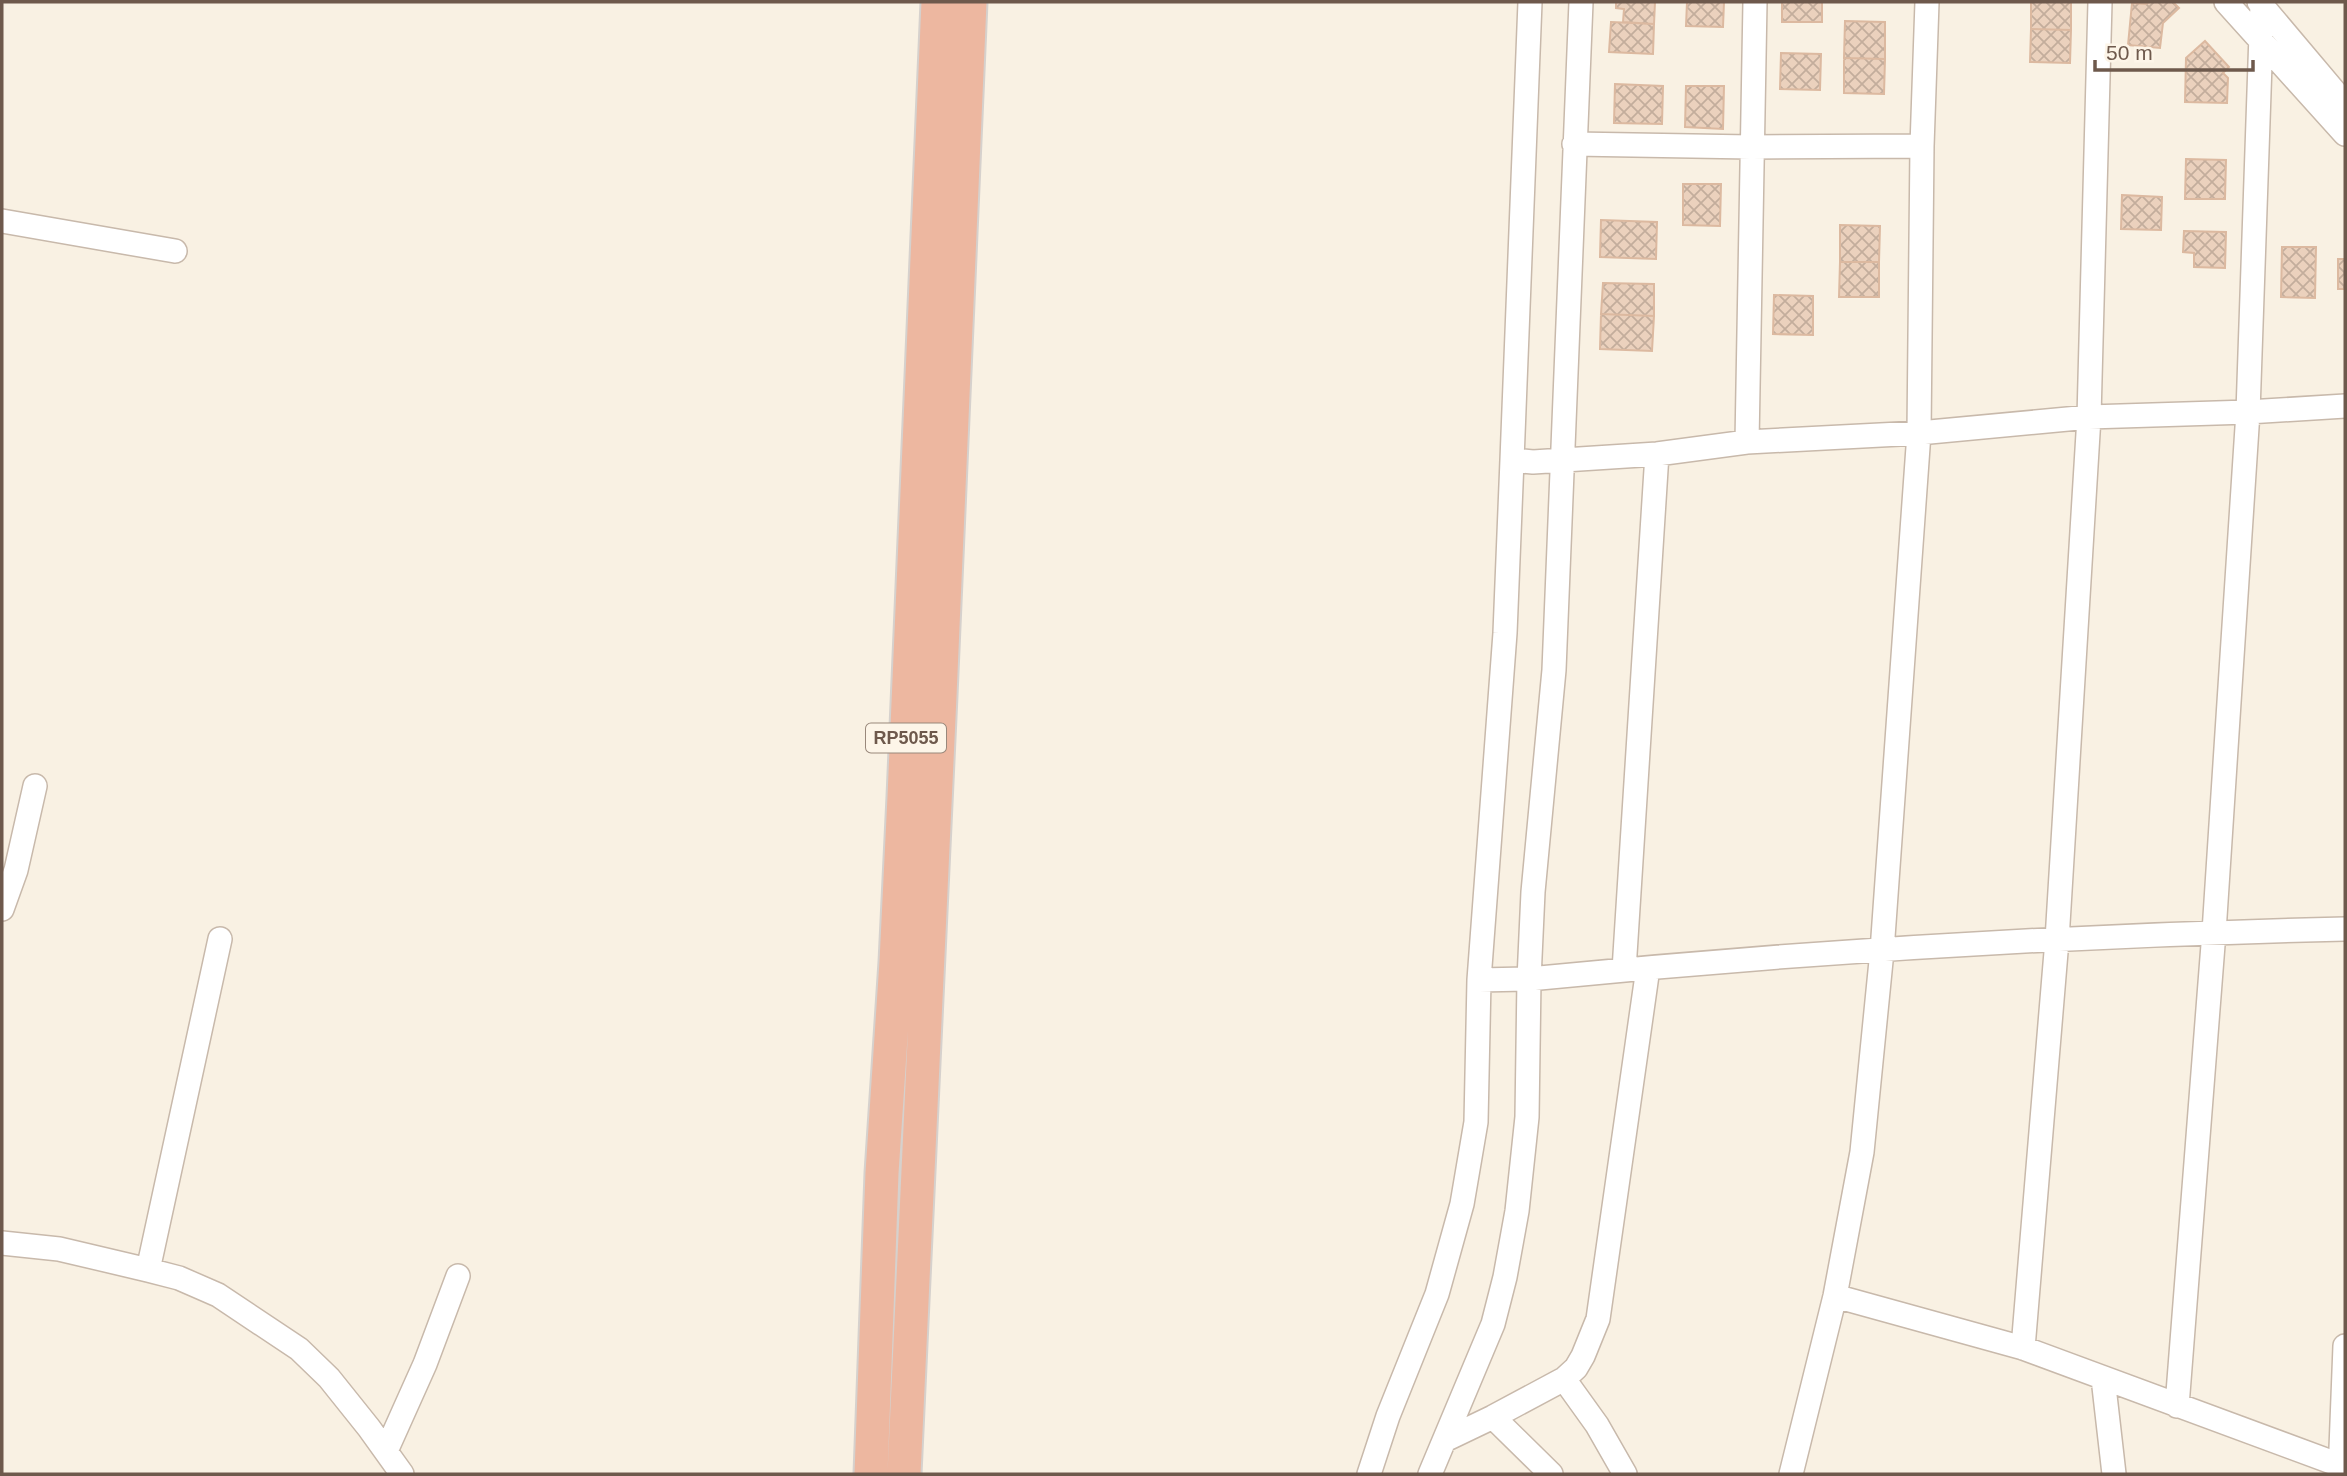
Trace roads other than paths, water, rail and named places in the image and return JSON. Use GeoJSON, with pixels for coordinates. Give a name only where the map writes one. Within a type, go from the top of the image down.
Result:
{"type":"FeatureCollection","features":[{"type":"Feature","properties":{"kind":"highway","name":"RP5055"},"geometry":{"type":"LineString","coordinates":[[871,1474],[882,1173],[896,962],[938,2]]}},
{"type":"Feature","properties":{"kind":"highway","name":"RP5055"},"geometry":{"type":"LineString","coordinates":[[904,1474],[936,820],[944,576],[970,2]]}},
{"type":"Feature","properties":{"kind":"street"},"geometry":{"type":"LineString","coordinates":[[1369,1474],[1388,1416],[1437,1294],[1462,1205],[1476,1122],[1479,980],[1505,633],[1530,2]]}},
{"type":"Feature","properties":{"kind":"street"},"geometry":{"type":"LineString","coordinates":[[1430,1474],[1493,1324],[1515,1224],[1527,1117],[1529,979],[1534,892],[1554,670],[1581,2]]}},
{"type":"Feature","properties":{"kind":"street"},"geometry":{"type":"LineString","coordinates":[[1747,442],[1755,2]]}},
{"type":"Feature","properties":{"kind":"street"},"geometry":{"type":"LineString","coordinates":[[1791,1474],[1835,1296],[1862,1152],[1882,951],[1919,433],[1922,146],[1927,2]]}},
{"type":"Feature","properties":{"kind":"street"},"geometry":{"type":"LineString","coordinates":[[2023,1348],[2057,940],[2089,417],[2100,2]]}},
{"type":"Feature","properties":{"kind":"street"},"geometry":{"type":"LineString","coordinates":[[2226,2],[2345,134]]}},
{"type":"Feature","properties":{"kind":"street"},"geometry":{"type":"LineString","coordinates":[[2177,1406],[2214,932],[2248,412],[2260,3]]}},
{"type":"Feature","properties":{"kind":"street"},"geometry":{"type":"LineString","coordinates":[[2260,3],[2345,104]]}},
{"type":"Feature","properties":{"kind":"street"},"geometry":{"type":"LineString","coordinates":[[1574,144],[1922,146]]}},
{"type":"Feature","properties":{"kind":"street"},"geometry":{"type":"LineString","coordinates":[[2,221],[174,251]]}},
{"type":"Feature","properties":{"kind":"street"},"geometry":{"type":"LineString","coordinates":[[1512,460],[1533,462],[1657,454],[1747,442],[1919,433],[2089,417],[2345,406]]}},
{"type":"Feature","properties":{"kind":"street"},"geometry":{"type":"LineString","coordinates":[[1624,970],[1657,454]]}},
{"type":"Feature","properties":{"kind":"street"},"geometry":{"type":"LineString","coordinates":[[2,909],[16,870],[35,786]]}},
{"type":"Feature","properties":{"kind":"street"},"geometry":{"type":"LineString","coordinates":[[1479,980],[1529,979],[1648,968],[2057,940],[2345,929]]}},
{"type":"Feature","properties":{"kind":"street"},"geometry":{"type":"LineString","coordinates":[[148,1270],[220,939]]}},
{"type":"Feature","properties":{"kind":"street"},"geometry":{"type":"LineString","coordinates":[[1444,1440],[1564,1379],[1576,1368],[1583,1356],[1598,1319],[1648,968]]}},
{"type":"Feature","properties":{"kind":"street"},"geometry":{"type":"LineString","coordinates":[[2,1243],[59,1250],[148,1270],[179,1278],[218,1295],[299,1349],[329,1378],[402,1474]]}},
{"type":"Feature","properties":{"kind":"street"},"geometry":{"type":"LineString","coordinates":[[386,1451],[425,1364],[458,1276]]}},
{"type":"Feature","properties":{"kind":"street"},"geometry":{"type":"LineString","coordinates":[[1835,1296],[2023,1348],[2342,1469],[2345,1346]]}},
{"type":"Feature","properties":{"kind":"street"},"geometry":{"type":"LineString","coordinates":[[2103,1378],[2113,1474]]}},
{"type":"Feature","properties":{"kind":"street"},"geometry":{"type":"LineString","coordinates":[[1564,1379],[1597,1425],[1625,1474]]}},
{"type":"Feature","properties":{"kind":"street"},"geometry":{"type":"LineString","coordinates":[[1493,1417],[1551,1474]]}}]}
